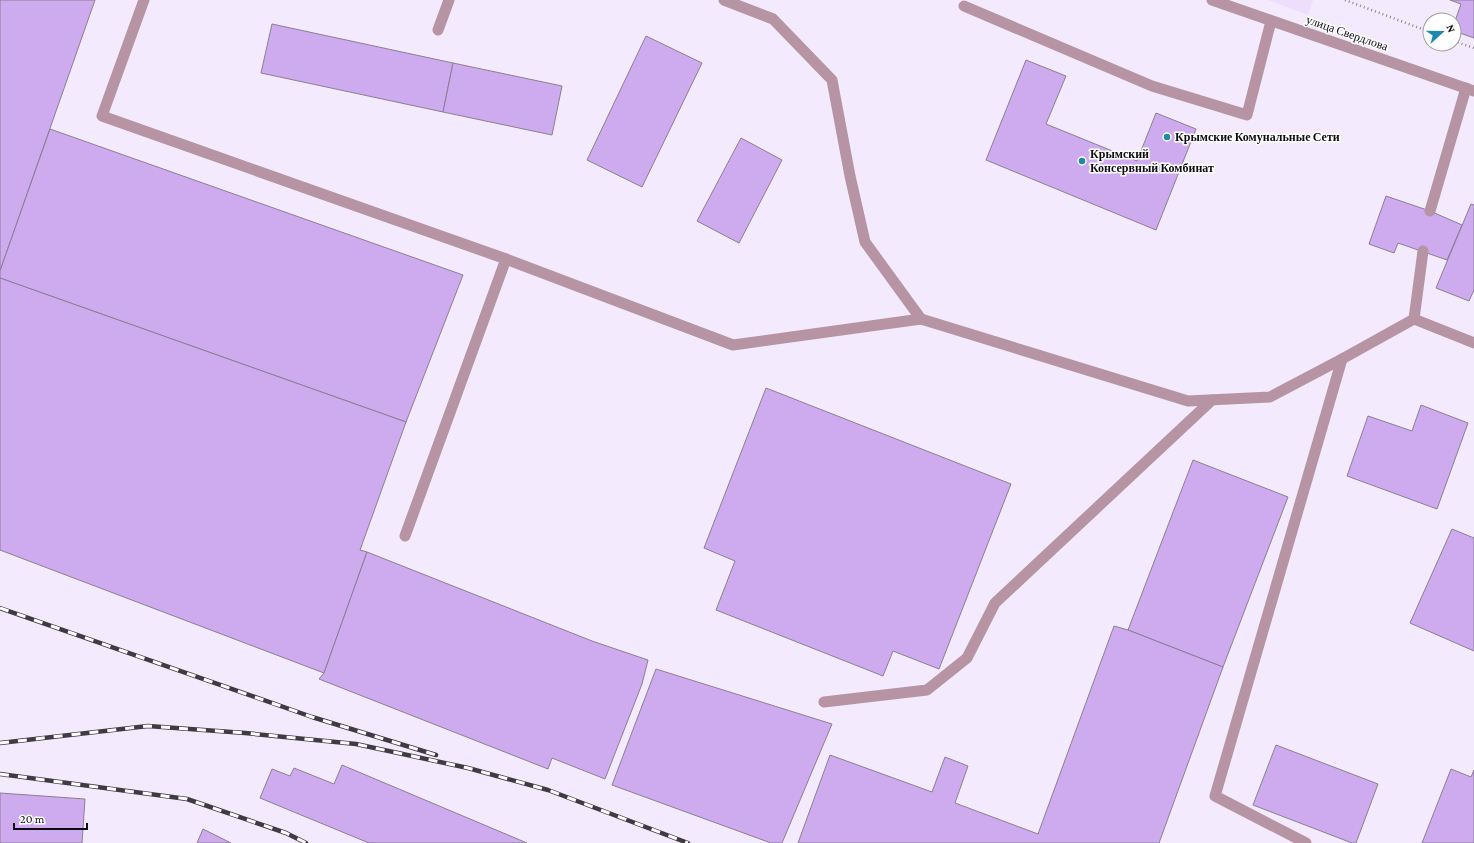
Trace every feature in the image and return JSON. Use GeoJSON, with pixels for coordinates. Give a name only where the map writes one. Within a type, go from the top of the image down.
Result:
{"type":"FeatureCollection","features":[{"type":"Feature","properties":{"kind":"street"},"geometry":{"type":"LineString","coordinates":[[144,0],[102,116],[506,259],[733,345],[921,319],[1188,401],[1270,397],[1414,319]]}},
{"type":"Feature","properties":{"kind":"street"},"geometry":{"type":"LineString","coordinates":[[438,30],[448,0]]}},
{"type":"Feature","properties":{"kind":"street"},"geometry":{"type":"LineString","coordinates":[[724,0],[772,19],[832,80],[850,176],[865,242],[921,319]]}},
{"type":"Feature","properties":{"kind":"street","name":"улица Свердлова"},"geometry":{"type":"LineString","coordinates":[[1212,0],[1470,89]]}},
{"type":"Feature","properties":{"kind":"street"},"geometry":{"type":"LineString","coordinates":[[964,6],[1152,86],[1247,115],[1271,21]]}},
{"type":"Feature","properties":{"kind":"street"},"geometry":{"type":"LineString","coordinates":[[1430,211],[1470,89]]}},
{"type":"Feature","properties":{"kind":"street"},"geometry":{"type":"LineString","coordinates":[[1414,319],[1423,251]]}},
{"type":"Feature","properties":{"kind":"street"},"geometry":{"type":"LineString","coordinates":[[405,536],[506,259]]}},
{"type":"Feature","properties":{"kind":"street"},"geometry":{"type":"LineString","coordinates":[[1414,319],[1474,343]]}},
{"type":"Feature","properties":{"kind":"street"},"geometry":{"type":"LineString","coordinates":[[1306,843],[1215,796],[1342,359]]}},
{"type":"Feature","properties":{"kind":"street"},"geometry":{"type":"LineString","coordinates":[[824,702],[927,690],[967,658],[995,603],[1212,400]]}},
{"type":"Feature","properties":{"kind":"path"},"geometry":{"type":"LineString","coordinates":[[1345,0],[1422,29]]}},
{"type":"Feature","properties":{"kind":"path"},"geometry":{"type":"LineString","coordinates":[[1462,44],[1474,48]]}},
{"type":"Feature","properties":{"kind":"shaded area"},"geometry":{"type":"Polygon","coordinates":[[[1268,0],[1313,0],[1308,15],[1268,0]]]}},
{"type":"Feature","properties":{"kind":"building"},"geometry":{"type":"Polygon","coordinates":[[[0,0],[95,0],[0,271],[0,0]]]}},
{"type":"Feature","properties":{"kind":"building"},"geometry":{"type":"Polygon","coordinates":[[[1450,0],[1474,0],[1474,38],[1462,34],[1462,12],[1458,12],[1461,4],[1450,0]]]}},
{"type":"Feature","properties":{"kind":"building"},"geometry":{"type":"Polygon","coordinates":[[[272,24],[453,63],[443,112],[261,73],[272,24]]]}},
{"type":"Feature","properties":{"kind":"building"},"geometry":{"type":"Polygon","coordinates":[[[646,36],[702,63],[642,187],[587,160],[646,36]]]}},
{"type":"Feature","properties":{"kind":"building"},"geometry":{"type":"Polygon","coordinates":[[[1026,60],[1066,76],[1046,124],[1137,161],[1156,113],[1196,129],[1156,230],[986,160],[1026,60]]]}},
{"type":"Feature","properties":{"kind":"building"},"geometry":{"type":"Polygon","coordinates":[[[453,63],[562,86],[552,135],[443,112],[453,63]]]}},
{"type":"Feature","properties":{"kind":"building"},"geometry":{"type":"Polygon","coordinates":[[[50,129],[463,275],[406,422],[0,278],[0,271],[50,129]]]}},
{"type":"Feature","properties":{"kind":"building"},"geometry":{"type":"Polygon","coordinates":[[[741,138],[782,160],[739,243],[697,221],[741,138]]]}},
{"type":"Feature","properties":{"kind":"building"},"geometry":{"type":"Polygon","coordinates":[[[1386,196],[1430,211],[1462,225],[1447,260],[1398,243],[1394,253],[1369,244],[1386,196]]]}},
{"type":"Feature","properties":{"kind":"building"},"geometry":{"type":"Polygon","coordinates":[[[1471,204],[1474,205],[1474,290],[1469,301],[1436,288],[1471,204]]]}},
{"type":"Feature","properties":{"kind":"building"},"geometry":{"type":"Polygon","coordinates":[[[0,278],[406,422],[360,550],[367,552],[324,673],[0,550],[0,278]]]}},
{"type":"Feature","properties":{"kind":"building"},"geometry":{"type":"Polygon","coordinates":[[[766,388],[1011,484],[939,669],[893,651],[883,676],[716,610],[735,561],[704,548],[766,388]]]}},
{"type":"Feature","properties":{"kind":"building"},"geometry":{"type":"Polygon","coordinates":[[[1421,405],[1468,423],[1437,509],[1347,476],[1368,416],[1412,431],[1421,405]]]}},
{"type":"Feature","properties":{"kind":"building"},"geometry":{"type":"Polygon","coordinates":[[[1193,460],[1288,497],[1223,667],[1128,630],[1193,460]]]}},
{"type":"Feature","properties":{"kind":"building"},"geometry":{"type":"Polygon","coordinates":[[[1452,529],[1474,538],[1474,651],[1410,623],[1452,529]]]}},
{"type":"Feature","properties":{"kind":"building"},"geometry":{"type":"Polygon","coordinates":[[[367,552],[592,641],[648,660],[642,684],[605,779],[552,758],[548,769],[319,679],[324,673],[367,552]]]}},
{"type":"Feature","properties":{"kind":"building"},"geometry":{"type":"Polygon","coordinates":[[[1114,626],[1223,667],[1159,843],[798,843],[830,755],[932,792],[945,757],[968,766],[955,803],[1038,834],[1114,626]]]}},
{"type":"Feature","properties":{"kind":"building"},"geometry":{"type":"Polygon","coordinates":[[[656,669],[832,724],[782,843],[771,843],[612,785],[656,669]]]}},
{"type":"Feature","properties":{"kind":"building"},"geometry":{"type":"Polygon","coordinates":[[[1276,745],[1378,784],[1356,843],[1352,843],[1253,805],[1276,745]]]}},
{"type":"Feature","properties":{"kind":"building"},"geometry":{"type":"Polygon","coordinates":[[[342,765],[527,843],[369,843],[260,798],[272,769],[290,776],[294,768],[334,784],[342,765]]]}},
{"type":"Feature","properties":{"kind":"building"},"geometry":{"type":"Polygon","coordinates":[[[1451,769],[1471,777],[1474,770],[1474,843],[1422,843],[1451,769]]]}},
{"type":"Feature","properties":{"kind":"building"},"geometry":{"type":"Polygon","coordinates":[[[0,793],[85,799],[82,843],[0,843],[0,793]]]}},
{"type":"Feature","properties":{"kind":"building"},"geometry":{"type":"Polygon","coordinates":[[[203,829],[231,843],[197,843],[203,829]]]}},
{"type":"Feature","properties":{"kind":"railway"},"geometry":{"type":"LineString","coordinates":[[0,608],[312,717],[436,755]]}},
{"type":"Feature","properties":{"kind":"railway"},"geometry":{"type":"LineString","coordinates":[[0,743],[148,726],[245,733],[356,744],[468,768],[548,790],[688,843]]}},
{"type":"Feature","properties":{"kind":"railway"},"geometry":{"type":"LineString","coordinates":[[0,774],[187,799],[286,833],[306,843]]}},
{"type":"Feature","properties":{"kind":"place","name":"Крымские Комунальные Сети"},"geometry":{"type":"Point","coordinates":[1167,137]}},
{"type":"Feature","properties":{"kind":"place","name":"Крымский Консервный Комбинат"},"geometry":{"type":"Point","coordinates":[1082,161]}}]}
